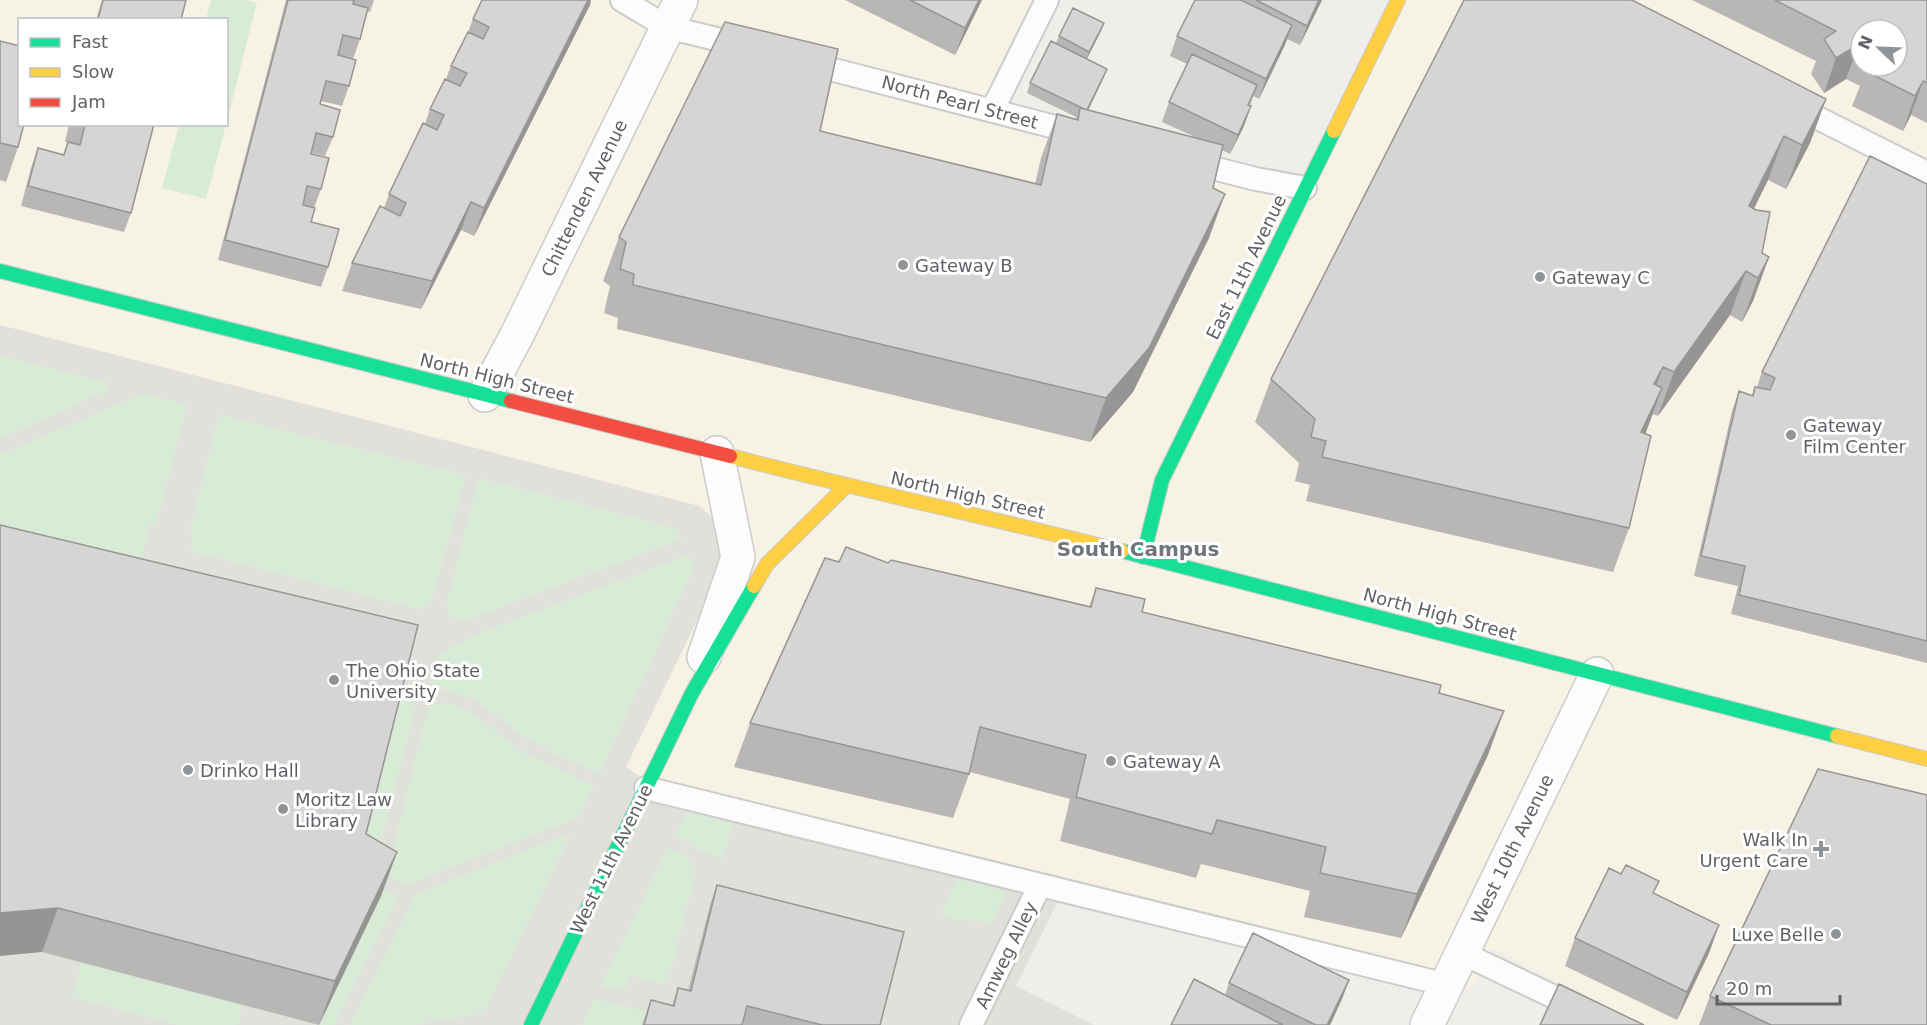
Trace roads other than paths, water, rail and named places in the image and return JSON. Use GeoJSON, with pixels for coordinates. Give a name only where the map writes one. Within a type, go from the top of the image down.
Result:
{"type":"FeatureCollection","features":[{"type":"Feature","properties":{"kind":"main road","name":"East 11th Avenue"},"geometry":{"type":"LineString","coordinates":[[1143,557],[1162,480],[1398,0]]}},
{"type":"Feature","properties":{"kind":"main road","name":"North High Street"},"geometry":{"type":"LineString","coordinates":[[0,271],[846,486],[1036,529],[1927,759]]}},
{"type":"Feature","properties":{"kind":"main road","name":"West 11th Avenue"},"geometry":{"type":"LineString","coordinates":[[531,1025],[692,693],[767,564],[846,486]]}},
{"type":"Feature","properties":{"kind":"street","name":"Chittenden Avenue"},"geometry":{"type":"LineString","coordinates":[[485,395],[517,335],[674,13]]}},
{"type":"Feature","properties":{"kind":"street","name":"West 11th Avenue"},"geometry":{"type":"LineString","coordinates":[[692,693],[738,557],[717,453]]}},
{"type":"Feature","properties":{"kind":"street","name":"West 10th Avenue"},"geometry":{"type":"LineString","coordinates":[[1427,1025],[1597,674]]}},
{"type":"Feature","properties":{"kind":"lane","name":"North Pearl Street"},"geometry":{"type":"LineString","coordinates":[[622,0],[674,13],[773,54],[1107,140]]}},
{"type":"Feature","properties":{"kind":"lane"},"geometry":{"type":"LineString","coordinates":[[992,111],[1047,0]]}},
{"type":"Feature","properties":{"kind":"lane"},"geometry":{"type":"LineString","coordinates":[[1771,95],[1927,173]]}},
{"type":"Feature","properties":{"kind":"lane"},"geometry":{"type":"LineString","coordinates":[[1164,155],[1256,179],[1305,188]]}},
{"type":"Feature","properties":{"kind":"lane"},"geometry":{"type":"LineString","coordinates":[[646,788],[1447,985]]}},
{"type":"Feature","properties":{"kind":"lane","name":"Amweg Alley"},"geometry":{"type":"LineString","coordinates":[[971,1025],[1040,885]]}},
{"type":"Feature","properties":{"kind":"lane"},"geometry":{"type":"LineString","coordinates":[[1462,953],[1613,1025]]}},
{"type":"Feature","properties":{"kind":"place","name":"Gateway B"},"geometry":{"type":"Point","coordinates":[903,265]}},
{"type":"Feature","properties":{"kind":"place","name":"Gateway C"},"geometry":{"type":"Point","coordinates":[1540,277]}},
{"type":"Feature","properties":{"kind":"place","name":"Gateway Film Center"},"geometry":{"type":"Point","coordinates":[1791,435]}},
{"type":"Feature","properties":{"kind":"place","name":"The Ohio State University"},"geometry":{"type":"Point","coordinates":[334,680]}},
{"type":"Feature","properties":{"kind":"place","name":"Gateway A"},"geometry":{"type":"Point","coordinates":[1111,761]}},
{"type":"Feature","properties":{"kind":"place","name":"Drinko Hall"},"geometry":{"type":"Point","coordinates":[188,770]}},
{"type":"Feature","properties":{"kind":"place","name":"Moritz Law Library"},"geometry":{"type":"Point","coordinates":[283,809]}},
{"type":"Feature","properties":{"kind":"place","name":"Walk In Urgent Care"},"geometry":{"type":"Point","coordinates":[1821,849]}},
{"type":"Feature","properties":{"kind":"place","name":"Luxe Belle"},"geometry":{"type":"Point","coordinates":[1836,934]}},
{"type":"Feature","properties":{"kind":"district","name":"South Campus"},"geometry":{"type":"Point","coordinates":[1138,549]}}]}
